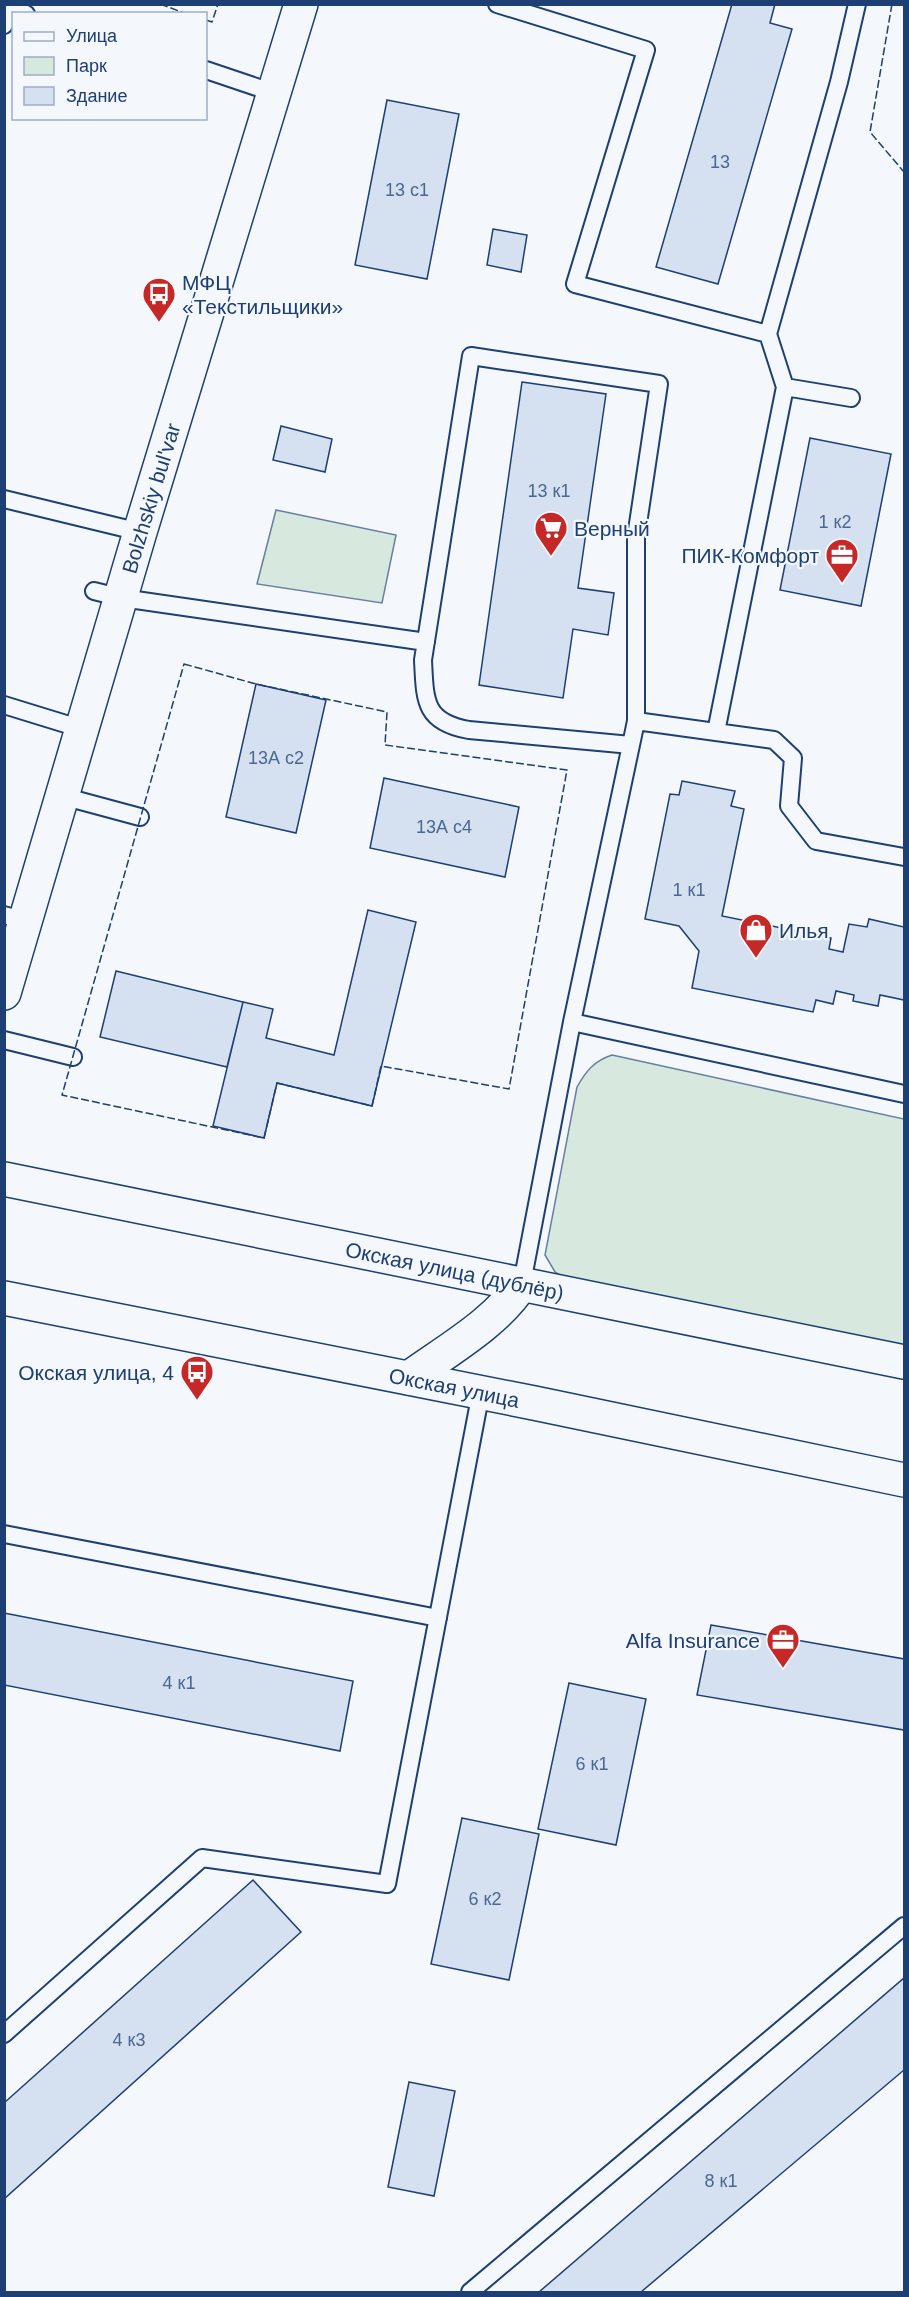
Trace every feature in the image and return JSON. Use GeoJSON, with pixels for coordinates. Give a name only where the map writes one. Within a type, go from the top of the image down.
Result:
{"type":"FeatureCollection","features":[{"type":"Feature","properties":{"kind":"street","name":"Bolzhskiy bul'var"},"geometry":{"type":"LineString","coordinates":[[6,986],[15,918],[62,796],[82,729],[108,595],[140,532],[301,4]]}},
{"type":"Feature","properties":{"kind":"street","name":"Окская улица (дублёр)"},"geometry":{"type":"LineString","coordinates":[[4,1179],[904,1362]]}},
{"type":"Feature","properties":{"kind":"street"},"geometry":{"type":"LineString","coordinates":[[409,1378],[495,1315],[513,1298],[522,1283]]}},
{"type":"Feature","properties":{"kind":"street","name":"Окская улица"},"geometry":{"type":"LineString","coordinates":[[4,1298],[481,1392],[904,1480]]}},
{"type":"Feature","properties":{"kind":"lane"},"geometry":{"type":"LineString","coordinates":[[497,4],[646,50],[575,284],[768,334]]}},
{"type":"Feature","properties":{"kind":"lane"},"geometry":{"type":"LineString","coordinates":[[716,732],[785,387],[768,334],[839,82],[857,4]]}},
{"type":"Feature","properties":{"kind":"lane"},"geometry":{"type":"LineString","coordinates":[[207,70],[274,93]]}},
{"type":"Feature","properties":{"kind":"lane"},"geometry":{"type":"LineString","coordinates":[[522,1283],[572,1022],[631,745],[636,721],[636,537],[659,384],[471,356],[423,660],[425,694],[431,709],[440,721],[453,727],[631,745]]}},
{"type":"Feature","properties":{"kind":"lane"},"geometry":{"type":"LineString","coordinates":[[785,387],[851,398]]}},
{"type":"Feature","properties":{"kind":"lane"},"geometry":{"type":"LineString","coordinates":[[4,499],[140,532]]}},
{"type":"Feature","properties":{"kind":"lane"},"geometry":{"type":"LineString","coordinates":[[108,595],[426,642]]}},
{"type":"Feature","properties":{"kind":"lane"},"geometry":{"type":"LineString","coordinates":[[4,705],[82,729]]}},
{"type":"Feature","properties":{"kind":"lane"},"geometry":{"type":"LineString","coordinates":[[636,721],[774,740],[793,758],[789,806],[816,841],[904,857]]}},
{"type":"Feature","properties":{"kind":"lane"},"geometry":{"type":"LineString","coordinates":[[62,796],[140,817]]}},
{"type":"Feature","properties":{"kind":"lane"},"geometry":{"type":"LineString","coordinates":[[572,1022],[904,1094]]}},
{"type":"Feature","properties":{"kind":"lane"},"geometry":{"type":"LineString","coordinates":[[4,1040],[73,1057]]}},
{"type":"Feature","properties":{"kind":"lane"},"geometry":{"type":"LineString","coordinates":[[4,2034],[202,1858],[387,1884],[481,1392]]}},
{"type":"Feature","properties":{"kind":"lane"},"geometry":{"type":"LineString","coordinates":[[4,1534],[438,1618]]}},
{"type":"Feature","properties":{"kind":"lane"},"geometry":{"type":"LineString","coordinates":[[470,2292],[904,1926]]}},
{"type":"Feature","properties":{"kind":"green space"},"geometry":{"type":"Polygon","coordinates":[[[276,510],[396,535],[382,603],[257,584],[276,510]]]}},
{"type":"Feature","properties":{"kind":"green space"},"geometry":{"type":"Polygon","coordinates":[[[612,1055],[904,1119],[904,1348],[572,1283],[555,1272],[545,1255],[577,1087],[591,1067],[612,1055]]]}},
{"type":"Feature","properties":{"kind":"building"},"geometry":{"type":"Polygon","coordinates":[[[732,4],[775,4],[770,23],[792,29],[718,284],[656,267],[732,4]]]}},
{"type":"Feature","properties":{"kind":"building"},"geometry":{"type":"Polygon","coordinates":[[[387,100],[459,114],[427,279],[355,265],[387,100]]]}},
{"type":"Feature","properties":{"kind":"building"},"geometry":{"type":"Polygon","coordinates":[[[493,229],[527,235],[521,272],[487,265],[493,229]]]}},
{"type":"Feature","properties":{"kind":"building"},"geometry":{"type":"Polygon","coordinates":[[[522,382],[606,394],[578,588],[614,593],[608,635],[573,629],[563,698],[479,685],[522,382]]]}},
{"type":"Feature","properties":{"kind":"building"},"geometry":{"type":"Polygon","coordinates":[[[281,426],[332,439],[325,472],[273,460],[281,426]]]}},
{"type":"Feature","properties":{"kind":"building"},"geometry":{"type":"Polygon","coordinates":[[[810,438],[891,454],[861,606],[780,590],[810,438]]]}},
{"type":"Feature","properties":{"kind":"building"},"geometry":{"type":"Polygon","coordinates":[[[256,684],[326,700],[296,833],[226,817],[256,684]]]}},
{"type":"Feature","properties":{"kind":"building"},"geometry":{"type":"Polygon","coordinates":[[[384,778],[519,807],[505,877],[370,848],[384,778]]]}},
{"type":"Feature","properties":{"kind":"building"},"geometry":{"type":"Polygon","coordinates":[[[682,781],[735,791],[731,806],[744,809],[722,916],[831,938],[829,949],[843,952],[849,924],[867,927],[869,919],[904,927],[904,1000],[880,995],[878,1006],[853,1001],[854,995],[836,991],[833,1004],[816,1000],[813,1012],[692,988],[699,951],[679,926],[645,919],[670,794],[679,795],[682,781]]]}},
{"type":"Feature","properties":{"kind":"building"},"geometry":{"type":"Polygon","coordinates":[[[368,910],[416,922],[372,1106],[277,1083],[264,1138],[213,1126],[243,1002],[273,1009],[266,1038],[334,1055],[368,910]]]}},
{"type":"Feature","properties":{"kind":"building"},"geometry":{"type":"Polygon","coordinates":[[[116,971],[243,1002],[227,1067],[100,1037],[116,971]]]}},
{"type":"Feature","properties":{"kind":"building"},"geometry":{"type":"Polygon","coordinates":[[[4,1613],[353,1681],[340,1751],[4,1685],[4,1613]]]}},
{"type":"Feature","properties":{"kind":"building"},"geometry":{"type":"Polygon","coordinates":[[[711,1625],[904,1659],[904,1730],[697,1695],[711,1625]]]}},
{"type":"Feature","properties":{"kind":"building"},"geometry":{"type":"Polygon","coordinates":[[[569,1683],[646,1699],[616,1845],[538,1829],[569,1683]]]}},
{"type":"Feature","properties":{"kind":"building"},"geometry":{"type":"Polygon","coordinates":[[[462,1818],[539,1834],[509,1980],[431,1964],[462,1818]]]}},
{"type":"Feature","properties":{"kind":"building"},"geometry":{"type":"Polygon","coordinates":[[[253,1880],[301,1932],[4,2199],[4,2103],[253,1880]]]}},
{"type":"Feature","properties":{"kind":"building"},"geometry":{"type":"Polygon","coordinates":[[[904,1978],[904,2070],[641,2292],[539,2292],[904,1978]]]}},
{"type":"Feature","properties":{"kind":"building"},"geometry":{"type":"Polygon","coordinates":[[[409,2082],[455,2091],[434,2196],[388,2187],[409,2082]]]}},
{"type":"Feature","properties":{"kind":"fence"},"geometry":{"type":"LineString","coordinates":[[160,4],[182,12]]}},
{"type":"Feature","properties":{"kind":"fence"},"geometry":{"type":"LineString","coordinates":[[207,20],[212,22],[218,4]]}},
{"type":"Feature","properties":{"kind":"fence"},"geometry":{"type":"LineString","coordinates":[[892,4],[870,132],[904,172]]}},
{"type":"Feature","properties":{"kind":"fence"},"geometry":{"type":"LineString","coordinates":[[184,664],[256,684],[387,712],[385,745],[567,770],[509,1089],[381,1066],[372,1106],[277,1083],[264,1138],[62,1095],[184,664]]}},
{"type":"Feature","properties":{"kind":"place","name":"МФЦ «Текстильщики»"},"geometry":{"type":"Point","coordinates":[159,323]}},
{"type":"Feature","properties":{"kind":"place","name":"Верный"},"geometry":{"type":"Point","coordinates":[551,557]}},
{"type":"Feature","properties":{"kind":"place","name":"ПИК-Комфорт"},"geometry":{"type":"Point","coordinates":[842,584]}},
{"type":"Feature","properties":{"kind":"place","name":"Илья"},"geometry":{"type":"Point","coordinates":[756,959]}},
{"type":"Feature","properties":{"kind":"place","name":"Окская улица, 4"},"geometry":{"type":"Point","coordinates":[197,1401]}},
{"type":"Feature","properties":{"kind":"place","name":"Alfa Insurance"},"geometry":{"type":"Point","coordinates":[783,1669]}}]}
